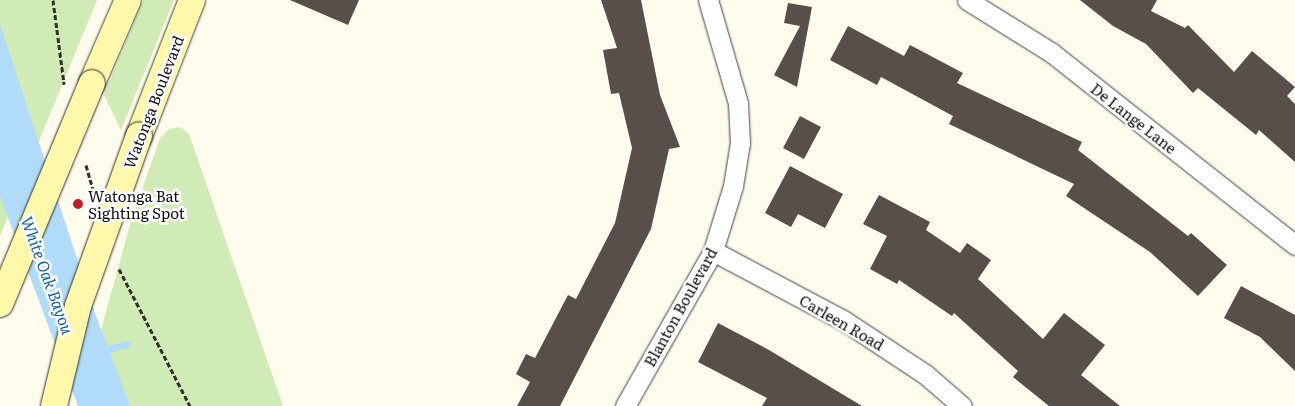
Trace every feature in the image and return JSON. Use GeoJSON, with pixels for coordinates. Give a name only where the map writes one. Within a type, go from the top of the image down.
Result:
{"type":"FeatureCollection","features":[{"type":"Feature","properties":{"kind":"main road"},"geometry":{"type":"LineString","coordinates":[[0,304],[128,0]]}},
{"type":"Feature","properties":{"kind":"main road","name":"Watonga Boulevard"},"geometry":{"type":"LineString","coordinates":[[54,406],[78,306],[139,136],[192,0]]}},
{"type":"Feature","properties":{"kind":"street","name":"Blanton Boulevard"},"geometry":{"type":"LineString","coordinates":[[625,406],[713,251],[733,186],[740,143],[738,102],[708,0]]}},
{"type":"Feature","properties":{"kind":"street","name":"De Lange Lane"},"geometry":{"type":"LineString","coordinates":[[966,0],[1052,53],[1295,244]]}},
{"type":"Feature","properties":{"kind":"street","name":"Carleen Road"},"geometry":{"type":"LineString","coordinates":[[713,251],[843,320],[925,374],[962,406]]}},
{"type":"Feature","properties":{"kind":"green space"},"geometry":{"type":"Polygon","coordinates":[[[0,0],[97,0],[0,236],[0,0]]]}},
{"type":"Feature","properties":{"kind":"green space"},"geometry":{"type":"Polygon","coordinates":[[[143,0],[174,0],[121,130],[104,95],[143,0]]]}},
{"type":"Feature","properties":{"kind":"green space"},"geometry":{"type":"Polygon","coordinates":[[[180,127],[189,134],[283,406],[80,406],[131,221],[160,138],[169,129],[180,127]]]}},
{"type":"Feature","properties":{"kind":"water","name":"White Oak Bayou"},"geometry":{"type":"Polygon","coordinates":[[[0,24],[96,316],[130,406],[78,406],[0,196],[0,24]]]}},
{"type":"Feature","properties":{"kind":"building"},"geometry":{"type":"Polygon","coordinates":[[[290,0],[359,0],[348,25],[290,0]]]}},
{"type":"Feature","properties":{"kind":"building"},"geometry":{"type":"Polygon","coordinates":[[[601,0],[641,0],[660,95],[680,147],[669,149],[651,229],[560,406],[517,406],[530,382],[516,374],[526,354],[535,358],[568,295],[576,299],[615,223],[632,148],[619,93],[611,94],[603,50],[617,48],[601,0]]]}},
{"type":"Feature","properties":{"kind":"building"},"geometry":{"type":"Polygon","coordinates":[[[1080,0],[1157,0],[1151,11],[1185,28],[1188,25],[1234,72],[1252,51],[1295,87],[1287,96],[1295,104],[1295,162],[1259,130],[1256,135],[1198,88],[1193,93],[1146,44],[1113,26],[1080,0]]]}},
{"type":"Feature","properties":{"kind":"building"},"geometry":{"type":"Polygon","coordinates":[[[788,3],[812,7],[797,87],[774,75],[800,26],[784,23],[788,3]]]}},
{"type":"Feature","properties":{"kind":"building"},"geometry":{"type":"Polygon","coordinates":[[[848,26],[904,56],[910,45],[963,73],[957,83],[1082,142],[1078,150],[1188,236],[1191,233],[1227,265],[1198,296],[1150,252],[1066,196],[1074,184],[949,124],[953,116],[881,77],[877,85],[830,60],[848,26]]]}},
{"type":"Feature","properties":{"kind":"building"},"geometry":{"type":"Polygon","coordinates":[[[800,116],[821,127],[804,159],[783,148],[800,116]]]}},
{"type":"Feature","properties":{"kind":"building"},"geometry":{"type":"Polygon","coordinates":[[[790,166],[843,194],[825,228],[798,214],[791,227],[765,213],[790,166]]]}},
{"type":"Feature","properties":{"kind":"building"},"geometry":{"type":"Polygon","coordinates":[[[879,195],[930,222],[926,230],[960,253],[967,243],[991,260],[978,279],[1043,339],[1064,313],[1105,345],[1081,375],[1120,406],[1049,406],[1013,377],[1018,371],[954,313],[952,316],[899,280],[897,284],[870,269],[887,236],[863,224],[879,195]]]}},
{"type":"Feature","properties":{"kind":"building"},"geometry":{"type":"Polygon","coordinates":[[[1241,286],[1295,315],[1295,371],[1260,337],[1224,318],[1241,286]]]}},
{"type":"Feature","properties":{"kind":"building"},"geometry":{"type":"Polygon","coordinates":[[[718,323],[769,350],[862,406],[762,406],[767,398],[698,362],[718,323]]]}},
{"type":"Feature","properties":{"kind":"waterway"},"geometry":{"type":"LineString","coordinates":[[101,351],[127,344]]}},
{"type":"Feature","properties":{"kind":"place","name":"Watonga Bat Sighting Spot"},"geometry":{"type":"Point","coordinates":[78,204]}}]}
